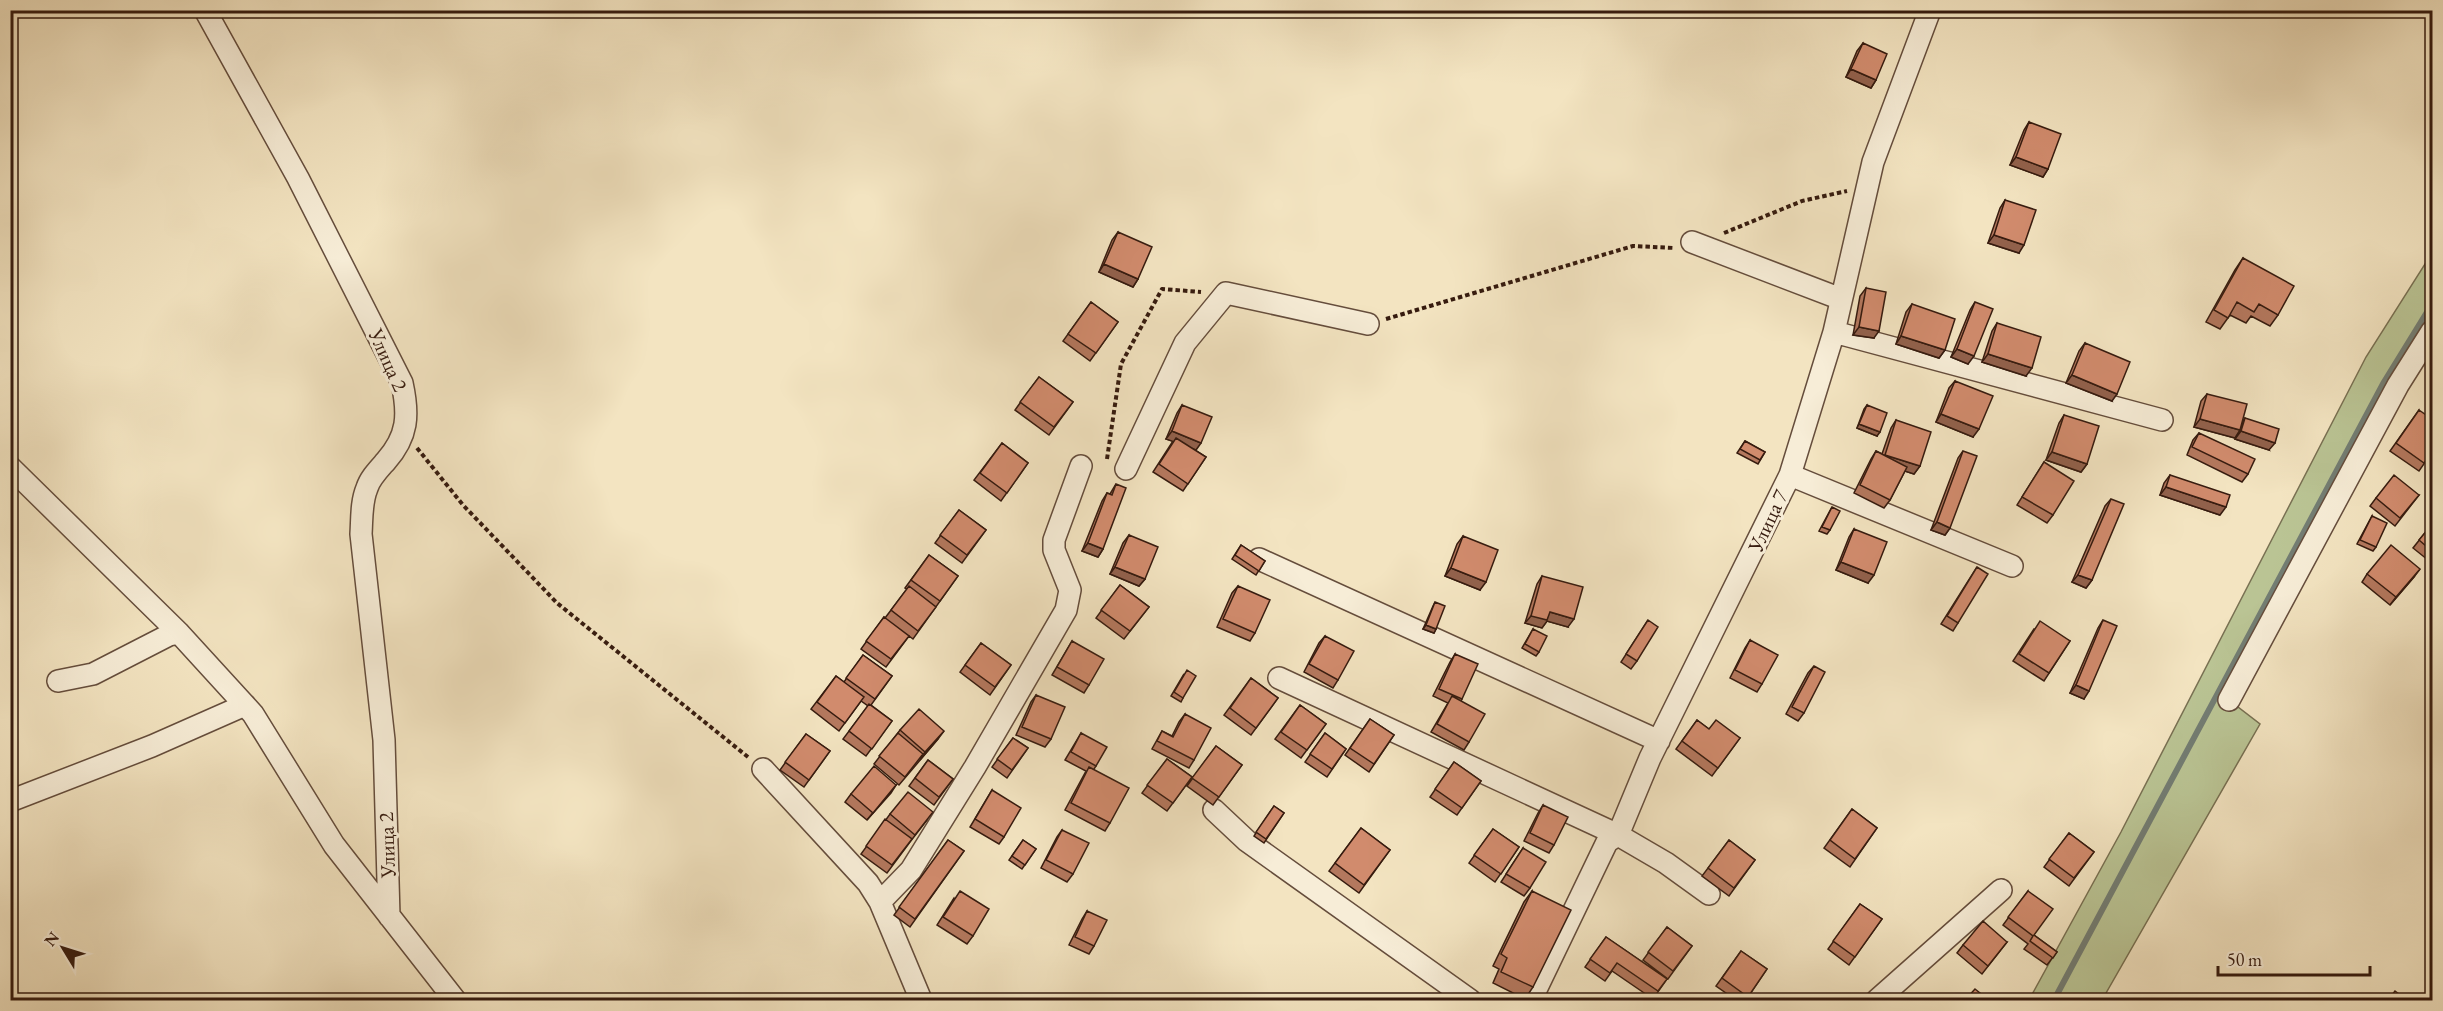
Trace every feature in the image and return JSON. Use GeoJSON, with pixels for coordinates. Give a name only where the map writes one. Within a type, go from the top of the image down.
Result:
{"type":"FeatureCollection","features":[{"type":"Feature","properties":{"kind":"street","name":"Улица 2"},"geometry":{"type":"LineString","coordinates":[[205,10],[303,189],[402,383],[407,406],[405,429],[398,448],[367,486],[363,502],[361,534],[384,740],[389,916]]}},
{"type":"Feature","properties":{"kind":"street","name":"Улица 7"},"geometry":{"type":"LineString","coordinates":[[1531,1000],[1607,842],[1618,835],[1659,741],[1790,476],[1834,332],[1873,162],[1930,10]]}},
{"type":"Feature","properties":{"kind":"street"},"geometry":{"type":"LineString","coordinates":[[1692,242],[1841,299]]}},
{"type":"Feature","properties":{"kind":"street"},"geometry":{"type":"LineString","coordinates":[[1116,466],[1185,343],[1226,293],[1368,324]]}},
{"type":"Feature","properties":{"kind":"street"},"geometry":{"type":"LineString","coordinates":[[2229,700],[2398,386],[2433,331]]}},
{"type":"Feature","properties":{"kind":"street"},"geometry":{"type":"LineString","coordinates":[[1834,332],[2162,420]]}},
{"type":"Feature","properties":{"kind":"street"},"geometry":{"type":"LineString","coordinates":[[880,902],[911,870],[975,767],[1066,610],[1070,590],[1054,550],[1054,540],[1081,466]]}},
{"type":"Feature","properties":{"kind":"street"},"geometry":{"type":"LineString","coordinates":[[10,467],[179,633],[245,705],[258,722],[334,845],[455,1000]]}},
{"type":"Feature","properties":{"kind":"street"},"geometry":{"type":"LineString","coordinates":[[1790,476],[2012,566]]}},
{"type":"Feature","properties":{"kind":"street"},"geometry":{"type":"LineString","coordinates":[[1259,559],[1659,741]]}},
{"type":"Feature","properties":{"kind":"street"},"geometry":{"type":"LineString","coordinates":[[58,681],[93,674],[169,635],[179,633]]}},
{"type":"Feature","properties":{"kind":"street"},"geometry":{"type":"LineString","coordinates":[[1279,678],[1618,835],[1666,863],[1709,894]]}},
{"type":"Feature","properties":{"kind":"street"},"geometry":{"type":"LineString","coordinates":[[10,801],[152,746],[245,705]]}},
{"type":"Feature","properties":{"kind":"street"},"geometry":{"type":"LineString","coordinates":[[763,769],[868,883],[880,902],[921,1000]]}},
{"type":"Feature","properties":{"kind":"street"},"geometry":{"type":"LineString","coordinates":[[1214,810],[1247,841],[1470,1000]]}},
{"type":"Feature","properties":{"kind":"street"},"geometry":{"type":"LineString","coordinates":[[1878,1000],[2001,890]]}},
{"type":"Feature","properties":{"kind":"path"},"geometry":{"type":"LineString","coordinates":[[1368,324],[1633,246],[1683,248],[1697,238],[1718,236],[1802,201],[1867,187]]}},
{"type":"Feature","properties":{"kind":"path"},"geometry":{"type":"LineString","coordinates":[[1116,466],[1121,364],[1162,289],[1226,293]]}},
{"type":"Feature","properties":{"kind":"path"},"geometry":{"type":"LineString","coordinates":[[420,453],[463,505],[557,603],[763,769]]}},
{"type":"Feature","properties":{"kind":"green space"},"geometry":{"type":"Polygon","coordinates":[[[2432,253],[2432,331],[2229,700],[2260,724],[2102,1000],[2029,1000],[2121,832],[2366,357],[2432,253]]]}},
{"type":"Feature","properties":{"kind":"building"},"geometry":{"type":"Polygon","coordinates":[[[1863,43],[1887,54],[1876,80],[1851,69],[1863,43]]]}},
{"type":"Feature","properties":{"kind":"building"},"geometry":{"type":"Polygon","coordinates":[[[2029,122],[2061,134],[2048,169],[2016,157],[2029,122]]]}},
{"type":"Feature","properties":{"kind":"building"},"geometry":{"type":"Polygon","coordinates":[[[2005,200],[2036,210],[2024,245],[1994,235],[2005,200]]]}},
{"type":"Feature","properties":{"kind":"building"},"geometry":{"type":"Polygon","coordinates":[[[1118,232],[1152,247],[1138,279],[1104,264],[1118,232]]]}},
{"type":"Feature","properties":{"kind":"building"},"geometry":{"type":"Polygon","coordinates":[[[2243,258],[2294,286],[2278,315],[2259,304],[2254,312],[2237,302],[2228,318],[2214,310],[2243,258]]]}},
{"type":"Feature","properties":{"kind":"building"},"geometry":{"type":"Polygon","coordinates":[[[1866,288],[1886,292],[1879,331],[1859,327],[1866,288]]]}},
{"type":"Feature","properties":{"kind":"building"},"geometry":{"type":"Polygon","coordinates":[[[1091,302],[1118,322],[1096,353],[1068,334],[1091,302]]]}},
{"type":"Feature","properties":{"kind":"building"},"geometry":{"type":"Polygon","coordinates":[[[1975,302],[1993,309],[1974,356],[1957,349],[1975,302]]]}},
{"type":"Feature","properties":{"kind":"building"},"geometry":{"type":"Polygon","coordinates":[[[1912,304],[1955,319],[1945,350],[1901,336],[1912,304]]]}},
{"type":"Feature","properties":{"kind":"building"},"geometry":{"type":"Polygon","coordinates":[[[1997,323],[2041,337],[2032,368],[1988,354],[1997,323]]]}},
{"type":"Feature","properties":{"kind":"building"},"geometry":{"type":"Polygon","coordinates":[[[2085,343],[2130,362],[2117,394],[2072,375],[2085,343]]]}},
{"type":"Feature","properties":{"kind":"building"},"geometry":{"type":"Polygon","coordinates":[[[1039,377],[1073,402],[1054,427],[1020,402],[1039,377]]]}},
{"type":"Feature","properties":{"kind":"building"},"geometry":{"type":"Polygon","coordinates":[[[1955,381],[1993,396],[1979,429],[1941,414],[1955,381]]]}},
{"type":"Feature","properties":{"kind":"building"},"geometry":{"type":"Polygon","coordinates":[[[2207,394],[2247,404],[2240,430],[2200,419],[2207,394]]]}},
{"type":"Feature","properties":{"kind":"building"},"geometry":{"type":"Polygon","coordinates":[[[1182,405],[1212,417],[1201,443],[1172,431],[1182,405]]]}},
{"type":"Feature","properties":{"kind":"building"},"geometry":{"type":"Polygon","coordinates":[[[1867,405],[1887,413],[1880,432],[1859,424],[1867,405]]]}},
{"type":"Feature","properties":{"kind":"building"},"geometry":{"type":"Polygon","coordinates":[[[2419,410],[2433,420],[2433,451],[2424,463],[2396,443],[2419,410]]]}},
{"type":"Feature","properties":{"kind":"building"},"geometry":{"type":"Polygon","coordinates":[[[2064,415],[2099,426],[2087,464],[2052,452],[2064,415]]]}},
{"type":"Feature","properties":{"kind":"building"},"geometry":{"type":"Polygon","coordinates":[[[2245,418],[2279,429],[2275,443],[2241,431],[2245,418]]]}},
{"type":"Feature","properties":{"kind":"building"},"geometry":{"type":"Polygon","coordinates":[[[1896,420],[1931,432],[1920,466],[1885,455],[1896,420]]]}},
{"type":"Feature","properties":{"kind":"building"},"geometry":{"type":"Polygon","coordinates":[[[2199,433],[2255,459],[2248,474],[2192,447],[2199,433]]]}},
{"type":"Feature","properties":{"kind":"building"},"geometry":{"type":"Polygon","coordinates":[[[1176,438],[1206,457],[1188,484],[1159,464],[1176,438]]]}},
{"type":"Feature","properties":{"kind":"building"},"geometry":{"type":"Polygon","coordinates":[[[1745,441],[1765,452],[1760,460],[1740,449],[1745,441]]]}},
{"type":"Feature","properties":{"kind":"building"},"geometry":{"type":"Polygon","coordinates":[[[1002,443],[1028,463],[1007,493],[980,473],[1002,443]]]}},
{"type":"Feature","properties":{"kind":"building"},"geometry":{"type":"Polygon","coordinates":[[[1876,451],[1907,467],[1890,500],[1860,485],[1876,451]]]}},
{"type":"Feature","properties":{"kind":"building"},"geometry":{"type":"Polygon","coordinates":[[[1963,451],[1977,456],[1950,528],[1937,522],[1963,451]]]}},
{"type":"Feature","properties":{"kind":"building"},"geometry":{"type":"Polygon","coordinates":[[[2044,462],[2074,481],[2053,515],[2022,497],[2044,462]]]}},
{"type":"Feature","properties":{"kind":"building"},"geometry":{"type":"Polygon","coordinates":[[[2170,475],[2230,495],[2226,507],[2166,487],[2170,475]]]}},
{"type":"Feature","properties":{"kind":"building"},"geometry":{"type":"Polygon","coordinates":[[[2394,475],[2419,495],[2400,518],[2376,498],[2394,475]]]}},
{"type":"Feature","properties":{"kind":"building"},"geometry":{"type":"Polygon","coordinates":[[[1116,484],[1126,488],[1103,549],[1088,543],[1107,493],[1112,495],[1116,484]]]}},
{"type":"Feature","properties":{"kind":"building"},"geometry":{"type":"Polygon","coordinates":[[[2111,499],[2124,504],[2092,580],[2078,575],[2111,499]]]}},
{"type":"Feature","properties":{"kind":"building"},"geometry":{"type":"Polygon","coordinates":[[[1832,507],[1840,511],[1830,530],[1822,527],[1832,507]]]}},
{"type":"Feature","properties":{"kind":"building"},"geometry":{"type":"Polygon","coordinates":[[[959,510],[986,530],[967,555],[940,535],[959,510]]]}},
{"type":"Feature","properties":{"kind":"building"},"geometry":{"type":"Polygon","coordinates":[[[2372,516],[2387,523],[2376,547],[2360,540],[2372,516]]]}},
{"type":"Feature","properties":{"kind":"building"},"geometry":{"type":"Polygon","coordinates":[[[2433,523],[2433,552],[2419,540],[2433,523]]]}},
{"type":"Feature","properties":{"kind":"building"},"geometry":{"type":"Polygon","coordinates":[[[1854,529],[1887,542],[1874,575],[1841,562],[1854,529]]]}},
{"type":"Feature","properties":{"kind":"building"},"geometry":{"type":"Polygon","coordinates":[[[1129,535],[1158,547],[1145,579],[1115,567],[1129,535]]]}},
{"type":"Feature","properties":{"kind":"building"},"geometry":{"type":"Polygon","coordinates":[[[1463,536],[1498,550],[1486,582],[1451,568],[1463,536]]]}},
{"type":"Feature","properties":{"kind":"building"},"geometry":{"type":"Polygon","coordinates":[[[1241,545],[1265,561],[1259,571],[1235,555],[1241,545]]]}},
{"type":"Feature","properties":{"kind":"building"},"geometry":{"type":"Polygon","coordinates":[[[2391,545],[2420,569],[2396,597],[2367,574],[2391,545]]]}},
{"type":"Feature","properties":{"kind":"building"},"geometry":{"type":"Polygon","coordinates":[[[929,555],[958,576],[940,601],[911,580],[929,555]]]}},
{"type":"Feature","properties":{"kind":"building"},"geometry":{"type":"Polygon","coordinates":[[[1977,567],[1988,574],[1958,623],[1947,616],[1977,567]]]}},
{"type":"Feature","properties":{"kind":"building"},"geometry":{"type":"Polygon","coordinates":[[[1542,576],[1583,587],[1574,619],[1550,612],[1547,620],[1531,616],[1542,576]]]}},
{"type":"Feature","properties":{"kind":"building"},"geometry":{"type":"Polygon","coordinates":[[[1120,585],[1149,607],[1130,631],[1101,610],[1120,585]]]}},
{"type":"Feature","properties":{"kind":"building"},"geometry":{"type":"Polygon","coordinates":[[[909,586],[936,607],[918,631],[891,610],[909,586]]]}},
{"type":"Feature","properties":{"kind":"building"},"geometry":{"type":"Polygon","coordinates":[[[1238,586],[1270,600],[1255,633],[1223,619],[1238,586]]]}},
{"type":"Feature","properties":{"kind":"building"},"geometry":{"type":"Polygon","coordinates":[[[1435,602],[1445,606],[1436,629],[1426,625],[1435,602]]]}},
{"type":"Feature","properties":{"kind":"building"},"geometry":{"type":"Polygon","coordinates":[[[884,617],[909,636],[891,659],[866,641],[884,617]]]}},
{"type":"Feature","properties":{"kind":"building"},"geometry":{"type":"Polygon","coordinates":[[[1648,620],[1658,627],[1637,661],[1626,654],[1648,620]]]}},
{"type":"Feature","properties":{"kind":"building"},"geometry":{"type":"Polygon","coordinates":[[[2103,620],[2117,626],[2089,691],[2076,685],[2103,620]]]}},
{"type":"Feature","properties":{"kind":"building"},"geometry":{"type":"Polygon","coordinates":[[[2040,621],[2070,641],[2049,673],[2019,654],[2040,621]]]}},
{"type":"Feature","properties":{"kind":"building"},"geometry":{"type":"Polygon","coordinates":[[[1533,629],[1547,636],[1539,652],[1525,644],[1533,629]]]}},
{"type":"Feature","properties":{"kind":"building"},"geometry":{"type":"Polygon","coordinates":[[[1325,636],[1354,651],[1338,680],[1309,664],[1325,636]]]}},
{"type":"Feature","properties":{"kind":"building"},"geometry":{"type":"Polygon","coordinates":[[[1750,640],[1778,655],[1762,684],[1735,670],[1750,640]]]}},
{"type":"Feature","properties":{"kind":"building"},"geometry":{"type":"Polygon","coordinates":[[[1072,641],[1104,659],[1089,685],[1057,667],[1072,641]]]}},
{"type":"Feature","properties":{"kind":"building"},"geometry":{"type":"Polygon","coordinates":[[[981,643],[1011,665],[995,687],[965,665],[981,643]]]}},
{"type":"Feature","properties":{"kind":"building"},"geometry":{"type":"Polygon","coordinates":[[[1455,654],[1478,664],[1462,699],[1439,689],[1455,654]]]}},
{"type":"Feature","properties":{"kind":"building"},"geometry":{"type":"Polygon","coordinates":[[[863,655],[892,676],[875,699],[846,678],[863,655]]]}},
{"type":"Feature","properties":{"kind":"building"},"geometry":{"type":"Polygon","coordinates":[[[1814,666],[1825,672],[1804,713],[1792,707],[1814,666]]]}},
{"type":"Feature","properties":{"kind":"building"},"geometry":{"type":"Polygon","coordinates":[[[1187,670],[1196,676],[1183,698],[1174,692],[1187,670]]]}},
{"type":"Feature","properties":{"kind":"building"},"geometry":{"type":"Polygon","coordinates":[[[836,676],[864,697],[845,723],[817,702],[836,676]]]}},
{"type":"Feature","properties":{"kind":"building"},"geometry":{"type":"Polygon","coordinates":[[[1251,678],[1278,698],[1256,728],[1230,708],[1251,678]]]}},
{"type":"Feature","properties":{"kind":"building"},"geometry":{"type":"Polygon","coordinates":[[[1036,695],[1065,707],[1051,739],[1022,727],[1036,695]]]}},
{"type":"Feature","properties":{"kind":"building"},"geometry":{"type":"Polygon","coordinates":[[[1452,696],[1485,714],[1469,742],[1437,724],[1452,696]]]}},
{"type":"Feature","properties":{"kind":"building"},"geometry":{"type":"Polygon","coordinates":[[[869,704],[892,721],[872,749],[849,731],[869,704]]]}},
{"type":"Feature","properties":{"kind":"building"},"geometry":{"type":"Polygon","coordinates":[[[1300,705],[1326,724],[1307,750],[1281,732],[1300,705]]]}},
{"type":"Feature","properties":{"kind":"building"},"geometry":{"type":"Polygon","coordinates":[[[919,709],[944,731],[925,752],[900,730],[919,709]]]}},
{"type":"Feature","properties":{"kind":"building"},"geometry":{"type":"Polygon","coordinates":[[[1185,714],[1211,728],[1194,760],[1157,741],[1162,731],[1173,737],[1185,714]]]}},
{"type":"Feature","properties":{"kind":"building"},"geometry":{"type":"Polygon","coordinates":[[[1370,719],[1394,735],[1374,764],[1350,748],[1370,719]]]}},
{"type":"Feature","properties":{"kind":"building"},"geometry":{"type":"Polygon","coordinates":[[[1697,720],[1709,729],[1716,720],[1740,738],[1718,768],[1682,741],[1697,720]]]}},
{"type":"Feature","properties":{"kind":"building"},"geometry":{"type":"Polygon","coordinates":[[[898,733],[923,754],[905,777],[879,756],[898,733]]]}},
{"type":"Feature","properties":{"kind":"building"},"geometry":{"type":"Polygon","coordinates":[[[1081,733],[1107,747],[1096,766],[1071,752],[1081,733]]]}},
{"type":"Feature","properties":{"kind":"building"},"geometry":{"type":"Polygon","coordinates":[[[1325,733],[1346,749],[1332,769],[1310,754],[1325,733]]]}},
{"type":"Feature","properties":{"kind":"building"},"geometry":{"type":"Polygon","coordinates":[[[806,734],[830,751],[809,780],[785,762],[806,734]]]}},
{"type":"Feature","properties":{"kind":"building"},"geometry":{"type":"Polygon","coordinates":[[[1013,738],[1028,748],[1012,770],[997,759],[1013,738]]]}},
{"type":"Feature","properties":{"kind":"building"},"geometry":{"type":"Polygon","coordinates":[[[1216,746],[1242,765],[1219,797],[1192,778],[1216,746]]]}},
{"type":"Feature","properties":{"kind":"building"},"geometry":{"type":"Polygon","coordinates":[[[1167,759],[1192,777],[1173,803],[1147,785],[1167,759]]]}},
{"type":"Feature","properties":{"kind":"building"},"geometry":{"type":"Polygon","coordinates":[[[928,760],[953,779],[939,797],[915,778],[928,760]]]}},
{"type":"Feature","properties":{"kind":"building"},"geometry":{"type":"Polygon","coordinates":[[[1454,762],[1481,781],[1462,808],[1435,789],[1454,762]]]}},
{"type":"Feature","properties":{"kind":"building"},"geometry":{"type":"Polygon","coordinates":[[[874,766],[896,785],[873,813],[851,794],[874,766]]]}},
{"type":"Feature","properties":{"kind":"building"},"geometry":{"type":"Polygon","coordinates":[[[1089,767],[1129,788],[1110,823],[1071,803],[1089,767]]]}},
{"type":"Feature","properties":{"kind":"building"},"geometry":{"type":"Polygon","coordinates":[[[992,790],[1021,808],[1004,837],[975,819],[992,790]]]}},
{"type":"Feature","properties":{"kind":"building"},"geometry":{"type":"Polygon","coordinates":[[[908,792],[933,812],[915,835],[890,814],[908,792]]]}},
{"type":"Feature","properties":{"kind":"building"},"geometry":{"type":"Polygon","coordinates":[[[1543,805],[1568,817],[1554,845],[1530,833],[1543,805]]]}},
{"type":"Feature","properties":{"kind":"building"},"geometry":{"type":"Polygon","coordinates":[[[1274,806],[1284,813],[1266,839],[1256,832],[1274,806]]]}},
{"type":"Feature","properties":{"kind":"building"},"geometry":{"type":"Polygon","coordinates":[[[1852,809],[1877,828],[1855,859],[1830,840],[1852,809]]]}},
{"type":"Feature","properties":{"kind":"building"},"geometry":{"type":"Polygon","coordinates":[[[885,819],[912,839],[892,865],[866,846],[885,819]]]}},
{"type":"Feature","properties":{"kind":"building"},"geometry":{"type":"Polygon","coordinates":[[[1361,828],[1390,850],[1364,885],[1335,863],[1361,828]]]}},
{"type":"Feature","properties":{"kind":"building"},"geometry":{"type":"Polygon","coordinates":[[[1493,829],[1519,847],[1501,874],[1474,855],[1493,829]]]}},
{"type":"Feature","properties":{"kind":"building"},"geometry":{"type":"Polygon","coordinates":[[[1062,830],[1089,843],[1073,874],[1046,860],[1062,830]]]}},
{"type":"Feature","properties":{"kind":"building"},"geometry":{"type":"Polygon","coordinates":[[[2069,833],[2094,852],[2074,878],[2049,859],[2069,833]]]}},
{"type":"Feature","properties":{"kind":"building"},"geometry":{"type":"Polygon","coordinates":[[[948,840],[964,851],[915,919],[899,907],[948,840]]]}},
{"type":"Feature","properties":{"kind":"building"},"geometry":{"type":"Polygon","coordinates":[[[1023,840],[1036,849],[1025,865],[1012,856],[1023,840]]]}},
{"type":"Feature","properties":{"kind":"building"},"geometry":{"type":"Polygon","coordinates":[[[1729,840],[1755,860],[1734,888],[1708,868],[1729,840]]]}},
{"type":"Feature","properties":{"kind":"building"},"geometry":{"type":"Polygon","coordinates":[[[1523,848],[1546,862],[1530,888],[1506,874],[1523,848]]]}},
{"type":"Feature","properties":{"kind":"building"},"geometry":{"type":"Polygon","coordinates":[[[960,891],[989,909],[973,936],[943,917],[960,891]]]}},
{"type":"Feature","properties":{"kind":"building"},"geometry":{"type":"Polygon","coordinates":[[[1532,891],[1571,910],[1533,987],[1501,972],[1507,958],[1501,954],[1532,891]]]}},
{"type":"Feature","properties":{"kind":"building"},"geometry":{"type":"Polygon","coordinates":[[[2028,891],[2053,909],[2034,935],[2057,952],[2053,958],[2030,941],[2033,936],[2008,917],[2028,891]]]}},
{"type":"Feature","properties":{"kind":"building"},"geometry":{"type":"Polygon","coordinates":[[[1860,904],[1882,919],[1855,957],[1833,941],[1860,904]]]}},
{"type":"Feature","properties":{"kind":"building"},"geometry":{"type":"Polygon","coordinates":[[[1087,911],[1107,920],[1094,946],[1075,937],[1087,911]]]}},
{"type":"Feature","properties":{"kind":"building"},"geometry":{"type":"Polygon","coordinates":[[[1983,921],[2007,942],[1988,966],[1963,945],[1983,921]]]}},
{"type":"Feature","properties":{"kind":"building"},"geometry":{"type":"Polygon","coordinates":[[[1667,927],[1692,946],[1673,971],[1648,952],[1667,927]]]}},
{"type":"Feature","properties":{"kind":"building"},"geometry":{"type":"Polygon","coordinates":[[[1606,937],[1667,979],[1658,991],[1617,963],[1610,973],[1590,959],[1606,937]]]}},
{"type":"Feature","properties":{"kind":"building"},"geometry":{"type":"Polygon","coordinates":[[[1741,951],[1767,969],[1748,997],[1722,978],[1741,951]]]}},
{"type":"Feature","properties":{"kind":"building"},"geometry":{"type":"Polygon","coordinates":[[[1975,989],[1985,997],[1982,1000],[1965,1000],[1975,989]]]}},
{"type":"Feature","properties":{"kind":"building"},"geometry":{"type":"Polygon","coordinates":[[[2395,991],[2407,1000],[2388,1000],[2395,991]]]}},
{"type":"Feature","properties":{"kind":"building"},"geometry":{"type":"Polygon","coordinates":[[[1030,994],[1037,1000],[1024,1000],[1030,994]]]}},
{"type":"Feature","properties":{"kind":"waterway"},"geometry":{"type":"LineString","coordinates":[[2054,1000],[2384,382],[2432,304]]}}]}
